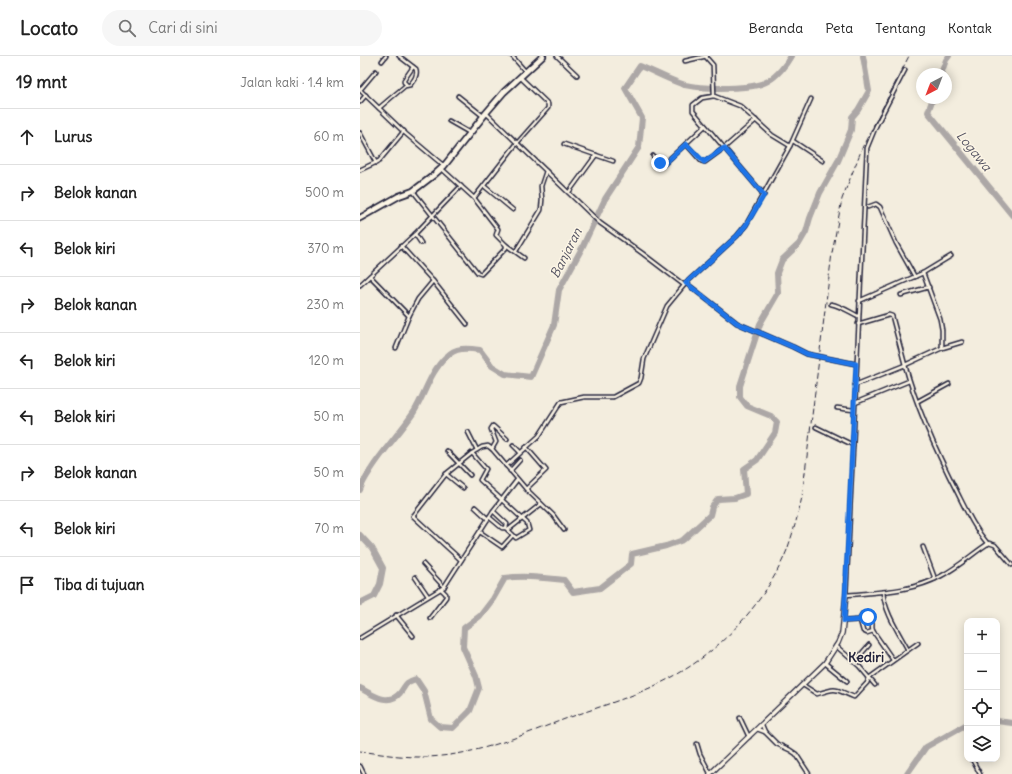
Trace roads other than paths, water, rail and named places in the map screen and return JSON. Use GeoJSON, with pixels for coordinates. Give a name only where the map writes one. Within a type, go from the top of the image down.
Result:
{"type":"FeatureCollection","features":[{"type":"Feature","properties":{"kind":"highway"},"geometry":{"type":"LineString","coordinates":[[360,218],[399,196],[413,191],[431,178],[443,167],[484,115],[520,77],[543,56]]}},
{"type":"Feature","properties":{"kind":"street"},"geometry":{"type":"LineString","coordinates":[[382,61],[386,56]]}},
{"type":"Feature","properties":{"kind":"street"},"geometry":{"type":"LineString","coordinates":[[379,108],[394,94],[410,85],[415,77],[416,71],[413,67],[399,56]]}},
{"type":"Feature","properties":{"kind":"street"},"geometry":{"type":"LineString","coordinates":[[512,56],[526,72]]}},
{"type":"Feature","properties":{"kind":"street"},"geometry":{"type":"LineString","coordinates":[[558,56],[577,75]]}},
{"type":"Feature","properties":{"kind":"street"},"geometry":{"type":"LineString","coordinates":[[685,61],[706,56],[713,65],[714,95]]}},
{"type":"Feature","properties":{"kind":"street"},"geometry":{"type":"LineString","coordinates":[[408,85],[404,82],[404,80],[413,67]]}},
{"type":"Feature","properties":{"kind":"street"},"geometry":{"type":"LineString","coordinates":[[697,744],[700,754],[710,774],[825,663],[841,636],[846,595],[850,483],[867,148],[876,126],[906,70]]}},
{"type":"Feature","properties":{"kind":"street"},"geometry":{"type":"LineString","coordinates":[[376,71],[360,90],[474,198],[498,229],[496,235],[524,258]]}},
{"type":"Feature","properties":{"kind":"street"},"geometry":{"type":"LineString","coordinates":[[474,198],[518,142],[549,106],[520,77]]}},
{"type":"Feature","properties":{"kind":"street"},"geometry":{"type":"LineString","coordinates":[[360,102],[366,95]]}},
{"type":"Feature","properties":{"kind":"street"},"geometry":{"type":"LineString","coordinates":[[764,195],[705,126],[693,111],[692,106],[702,98],[714,95],[740,106],[772,135],[790,146]]}},
{"type":"Feature","properties":{"kind":"street"},"geometry":{"type":"LineString","coordinates":[[458,96],[518,142],[600,223],[642,252],[734,321],[807,354],[856,364]]}},
{"type":"Feature","properties":{"kind":"street"},"geometry":{"type":"LineString","coordinates":[[506,466],[539,436],[561,402],[584,397],[613,397],[639,383],[644,359],[659,323],[670,302],[685,284],[737,236],[746,225],[793,141],[811,99]]}},
{"type":"Feature","properties":{"kind":"street"},"geometry":{"type":"LineString","coordinates":[[686,144],[704,162],[724,148],[756,120]]}},
{"type":"Feature","properties":{"kind":"street"},"geometry":{"type":"LineString","coordinates":[[449,121],[470,132]]}},
{"type":"Feature","properties":{"kind":"street"},"geometry":{"type":"LineString","coordinates":[[653,156],[660,163],[664,164],[705,126]]}},
{"type":"Feature","properties":{"kind":"street"},"geometry":{"type":"LineString","coordinates":[[360,170],[376,163],[404,131]]}},
{"type":"Feature","properties":{"kind":"street"},"geometry":{"type":"LineString","coordinates":[[360,133],[376,163]]}},
{"type":"Feature","properties":{"kind":"street"},"geometry":{"type":"LineString","coordinates":[[793,141],[823,162]]}},
{"type":"Feature","properties":{"kind":"street"},"geometry":{"type":"LineString","coordinates":[[564,144],[613,161]]}},
{"type":"Feature","properties":{"kind":"street"},"geometry":{"type":"LineString","coordinates":[[568,192],[596,155]]}},
{"type":"Feature","properties":{"kind":"street"},"geometry":{"type":"LineString","coordinates":[[516,251],[541,210],[541,186],[546,171]]}},
{"type":"Feature","properties":{"kind":"street"},"geometry":{"type":"LineString","coordinates":[[360,284],[415,234],[461,186]]}},
{"type":"Feature","properties":{"kind":"street"},"geometry":{"type":"LineString","coordinates":[[484,186],[513,210]]}},
{"type":"Feature","properties":{"kind":"street"},"geometry":{"type":"LineString","coordinates":[[413,191],[480,274],[483,273],[506,248],[506,244]]}},
{"type":"Feature","properties":{"kind":"street"},"geometry":{"type":"LineString","coordinates":[[868,207],[876,204],[880,207],[896,243],[915,277]]}},
{"type":"Feature","properties":{"kind":"street"},"geometry":{"type":"LineString","coordinates":[[415,234],[421,243]]}},
{"type":"Feature","properties":{"kind":"street"},"geometry":{"type":"LineString","coordinates":[[402,246],[433,281],[467,324]]}},
{"type":"Feature","properties":{"kind":"street"},"geometry":{"type":"LineString","coordinates":[[859,301],[915,277],[951,256]]}},
{"type":"Feature","properties":{"kind":"street"},"geometry":{"type":"LineString","coordinates":[[923,273],[940,319],[942,330],[942,348]]}},
{"type":"Feature","properties":{"kind":"street"},"geometry":{"type":"LineString","coordinates":[[370,276],[409,316]]}},
{"type":"Feature","properties":{"kind":"street"},"geometry":{"type":"LineString","coordinates":[[396,348],[409,316],[418,299],[433,281]]}},
{"type":"Feature","properties":{"kind":"street"},"geometry":{"type":"LineString","coordinates":[[901,295],[929,287]]}},
{"type":"Feature","properties":{"kind":"street"},"geometry":{"type":"LineString","coordinates":[[831,304],[842,307],[846,311],[858,316]]}},
{"type":"Feature","properties":{"kind":"street"},"geometry":{"type":"LineString","coordinates":[[858,324],[889,315],[892,316],[909,381],[946,471],[978,532],[988,544]]}},
{"type":"Feature","properties":{"kind":"street"},"geometry":{"type":"LineString","coordinates":[[855,385],[942,348],[962,342]]}},
{"type":"Feature","properties":{"kind":"street"},"geometry":{"type":"LineString","coordinates":[[855,403],[909,381]]}},
{"type":"Feature","properties":{"kind":"street"},"geometry":{"type":"LineString","coordinates":[[918,402],[948,384]]}},
{"type":"Feature","properties":{"kind":"street"},"geometry":{"type":"LineString","coordinates":[[838,408],[854,410]]}},
{"type":"Feature","properties":{"kind":"street"},"geometry":{"type":"LineString","coordinates":[[492,449],[496,442],[491,429],[493,426],[507,439]]}},
{"type":"Feature","properties":{"kind":"street"},"geometry":{"type":"LineString","coordinates":[[816,427],[853,445]]}},
{"type":"Feature","properties":{"kind":"street"},"geometry":{"type":"LineString","coordinates":[[468,432],[477,450]]}},
{"type":"Feature","properties":{"kind":"street"},"geometry":{"type":"LineString","coordinates":[[513,445],[520,452]]}},
{"type":"Feature","properties":{"kind":"street"},"geometry":{"type":"LineString","coordinates":[[461,560],[414,516],[446,474],[472,453],[485,446],[492,449],[517,480],[553,515],[564,530]]}},
{"type":"Feature","properties":{"kind":"street"},"geometry":{"type":"LineString","coordinates":[[526,447],[546,470],[526,489]]}},
{"type":"Feature","properties":{"kind":"street"},"geometry":{"type":"LineString","coordinates":[[447,450],[470,475]]}},
{"type":"Feature","properties":{"kind":"street"},"geometry":{"type":"LineString","coordinates":[[472,453],[486,470],[480,480],[523,518],[527,523],[528,530],[517,538],[507,529],[502,528],[475,507]]}},
{"type":"Feature","properties":{"kind":"street"},"geometry":{"type":"LineString","coordinates":[[510,471],[520,460]]}},
{"type":"Feature","properties":{"kind":"street"},"geometry":{"type":"LineString","coordinates":[[446,474],[463,488]]}},
{"type":"Feature","properties":{"kind":"street"},"geometry":{"type":"LineString","coordinates":[[360,638],[442,588],[488,518],[517,480]]}},
{"type":"Feature","properties":{"kind":"street"},"geometry":{"type":"LineString","coordinates":[[507,529],[541,504]]}},
{"type":"Feature","properties":{"kind":"street"},"geometry":{"type":"LineString","coordinates":[[493,511],[507,524],[507,529]]}},
{"type":"Feature","properties":{"kind":"street"},"geometry":{"type":"LineString","coordinates":[[480,532],[502,547],[513,535]]}},
{"type":"Feature","properties":{"kind":"street"},"geometry":{"type":"LineString","coordinates":[[846,595],[908,588],[935,579],[960,565],[988,544],[992,543],[1012,565]]}},
{"type":"Feature","properties":{"kind":"street"},"geometry":{"type":"LineString","coordinates":[[923,547],[935,579]]}},
{"type":"Feature","properties":{"kind":"street"},"geometry":{"type":"LineString","coordinates":[[423,564],[446,594],[446,597],[430,618]]}},
{"type":"Feature","properties":{"kind":"street"},"geometry":{"type":"LineString","coordinates":[[415,577],[428,596]]}},
{"type":"Feature","properties":{"kind":"street"},"geometry":{"type":"LineString","coordinates":[[883,592],[884,600],[891,619],[908,650]]}},
{"type":"Feature","properties":{"kind":"street"},"geometry":{"type":"LineString","coordinates":[[873,631],[865,633],[861,626],[860,620],[862,614],[866,614],[870,619],[872,623],[871,628],[893,660]]}},
{"type":"Feature","properties":{"kind":"street"},"geometry":{"type":"LineString","coordinates":[[396,615],[413,636]]}},
{"type":"Feature","properties":{"kind":"street"},"geometry":{"type":"LineString","coordinates":[[844,621],[860,620]]}},
{"type":"Feature","properties":{"kind":"street"},"geometry":{"type":"LineString","coordinates":[[803,685],[817,694],[830,689],[835,689],[854,697],[867,683],[868,678],[918,643]]}},
{"type":"Feature","properties":{"kind":"street"},"geometry":{"type":"LineString","coordinates":[[854,662],[869,645]]}},
{"type":"Feature","properties":{"kind":"street"},"geometry":{"type":"LineString","coordinates":[[836,646],[854,662],[875,685]]}},
{"type":"Feature","properties":{"kind":"street"},"geometry":{"type":"LineString","coordinates":[[825,663],[847,681]]}},
{"type":"Feature","properties":{"kind":"street"},"geometry":{"type":"LineString","coordinates":[[740,718],[749,738]]}},
{"type":"Feature","properties":{"kind":"street"},"geometry":{"type":"LineString","coordinates":[[762,724],[765,732],[777,744],[796,754],[809,774]]}},
{"type":"Feature","properties":{"kind":"street"},"geometry":{"type":"LineString","coordinates":[[757,729],[765,732]]}},
{"type":"Feature","properties":{"kind":"street"},"geometry":{"type":"LineString","coordinates":[[974,762],[980,774]]}},
{"type":"Feature","properties":{"kind":"street"},"geometry":{"type":"LineString","coordinates":[[360,766],[364,774]]}},
{"type":"Feature","properties":{"kind":"waterway","name":"Banjaran"},"geometry":{"type":"LineString","coordinates":[[360,490],[364,480],[375,463],[414,412],[440,363],[454,351],[462,349],[480,350],[492,366],[505,374],[531,377],[554,325],[559,290],[582,248],[605,199],[639,147],[642,118],[625,88],[640,66],[685,85],[728,88],[752,86],[768,81],[781,70],[791,56]]}},
{"type":"Feature","properties":{"kind":"waterway"},"geometry":{"type":"LineString","coordinates":[[360,688],[380,698],[390,699],[400,693],[408,683],[416,679],[424,691],[431,719],[440,727],[453,728],[470,711],[479,688],[476,676],[463,647],[464,628],[480,616],[493,599],[505,578],[527,577],[564,580],[573,592],[600,588],[631,564],[632,554],[666,546],[683,540],[710,515],[712,507],[718,499],[735,498],[746,494],[744,469],[757,460],[775,433],[777,422],[771,416],[747,406],[740,397],[740,386],[760,324],[778,293],[777,273],[782,260],[799,244],[806,232],[820,193],[838,161],[851,130],[852,117],[869,91],[863,56]]}},
{"type":"Feature","properties":{"kind":"waterway","name":"Logawa"},"geometry":{"type":"LineString","coordinates":[[943,68],[949,56]]}},
{"type":"Feature","properties":{"kind":"waterway","name":"Logawa"},"geometry":{"type":"LineString","coordinates":[[931,104],[928,112],[1012,215]]}},
{"type":"Feature","properties":{"kind":"waterway","name":"Banjaran"},"geometry":{"type":"LineString","coordinates":[[360,535],[372,548],[383,568],[380,584],[374,596],[360,603]]}},
{"type":"Feature","properties":{"kind":"waterway","name":"Logawa"},"geometry":{"type":"LineString","coordinates":[[1000,721],[1012,723]]}},
{"type":"Feature","properties":{"kind":"waterway","name":"Logawa"},"geometry":{"type":"LineString","coordinates":[[907,774],[926,747],[964,726]]}},
{"type":"Feature","properties":{"kind":"railway"},"geometry":{"type":"LineString","coordinates":[[360,751],[411,757],[431,757],[473,751],[504,742],[620,700],[661,683],[692,665],[726,638],[755,605],[768,587],[787,550],[802,497],[832,253],[842,199],[863,146],[909,56]]}},
{"type":"Feature","properties":{"kind":"district","name":"Kediri"},"geometry":{"type":"Point","coordinates":[866,657]}}]}
